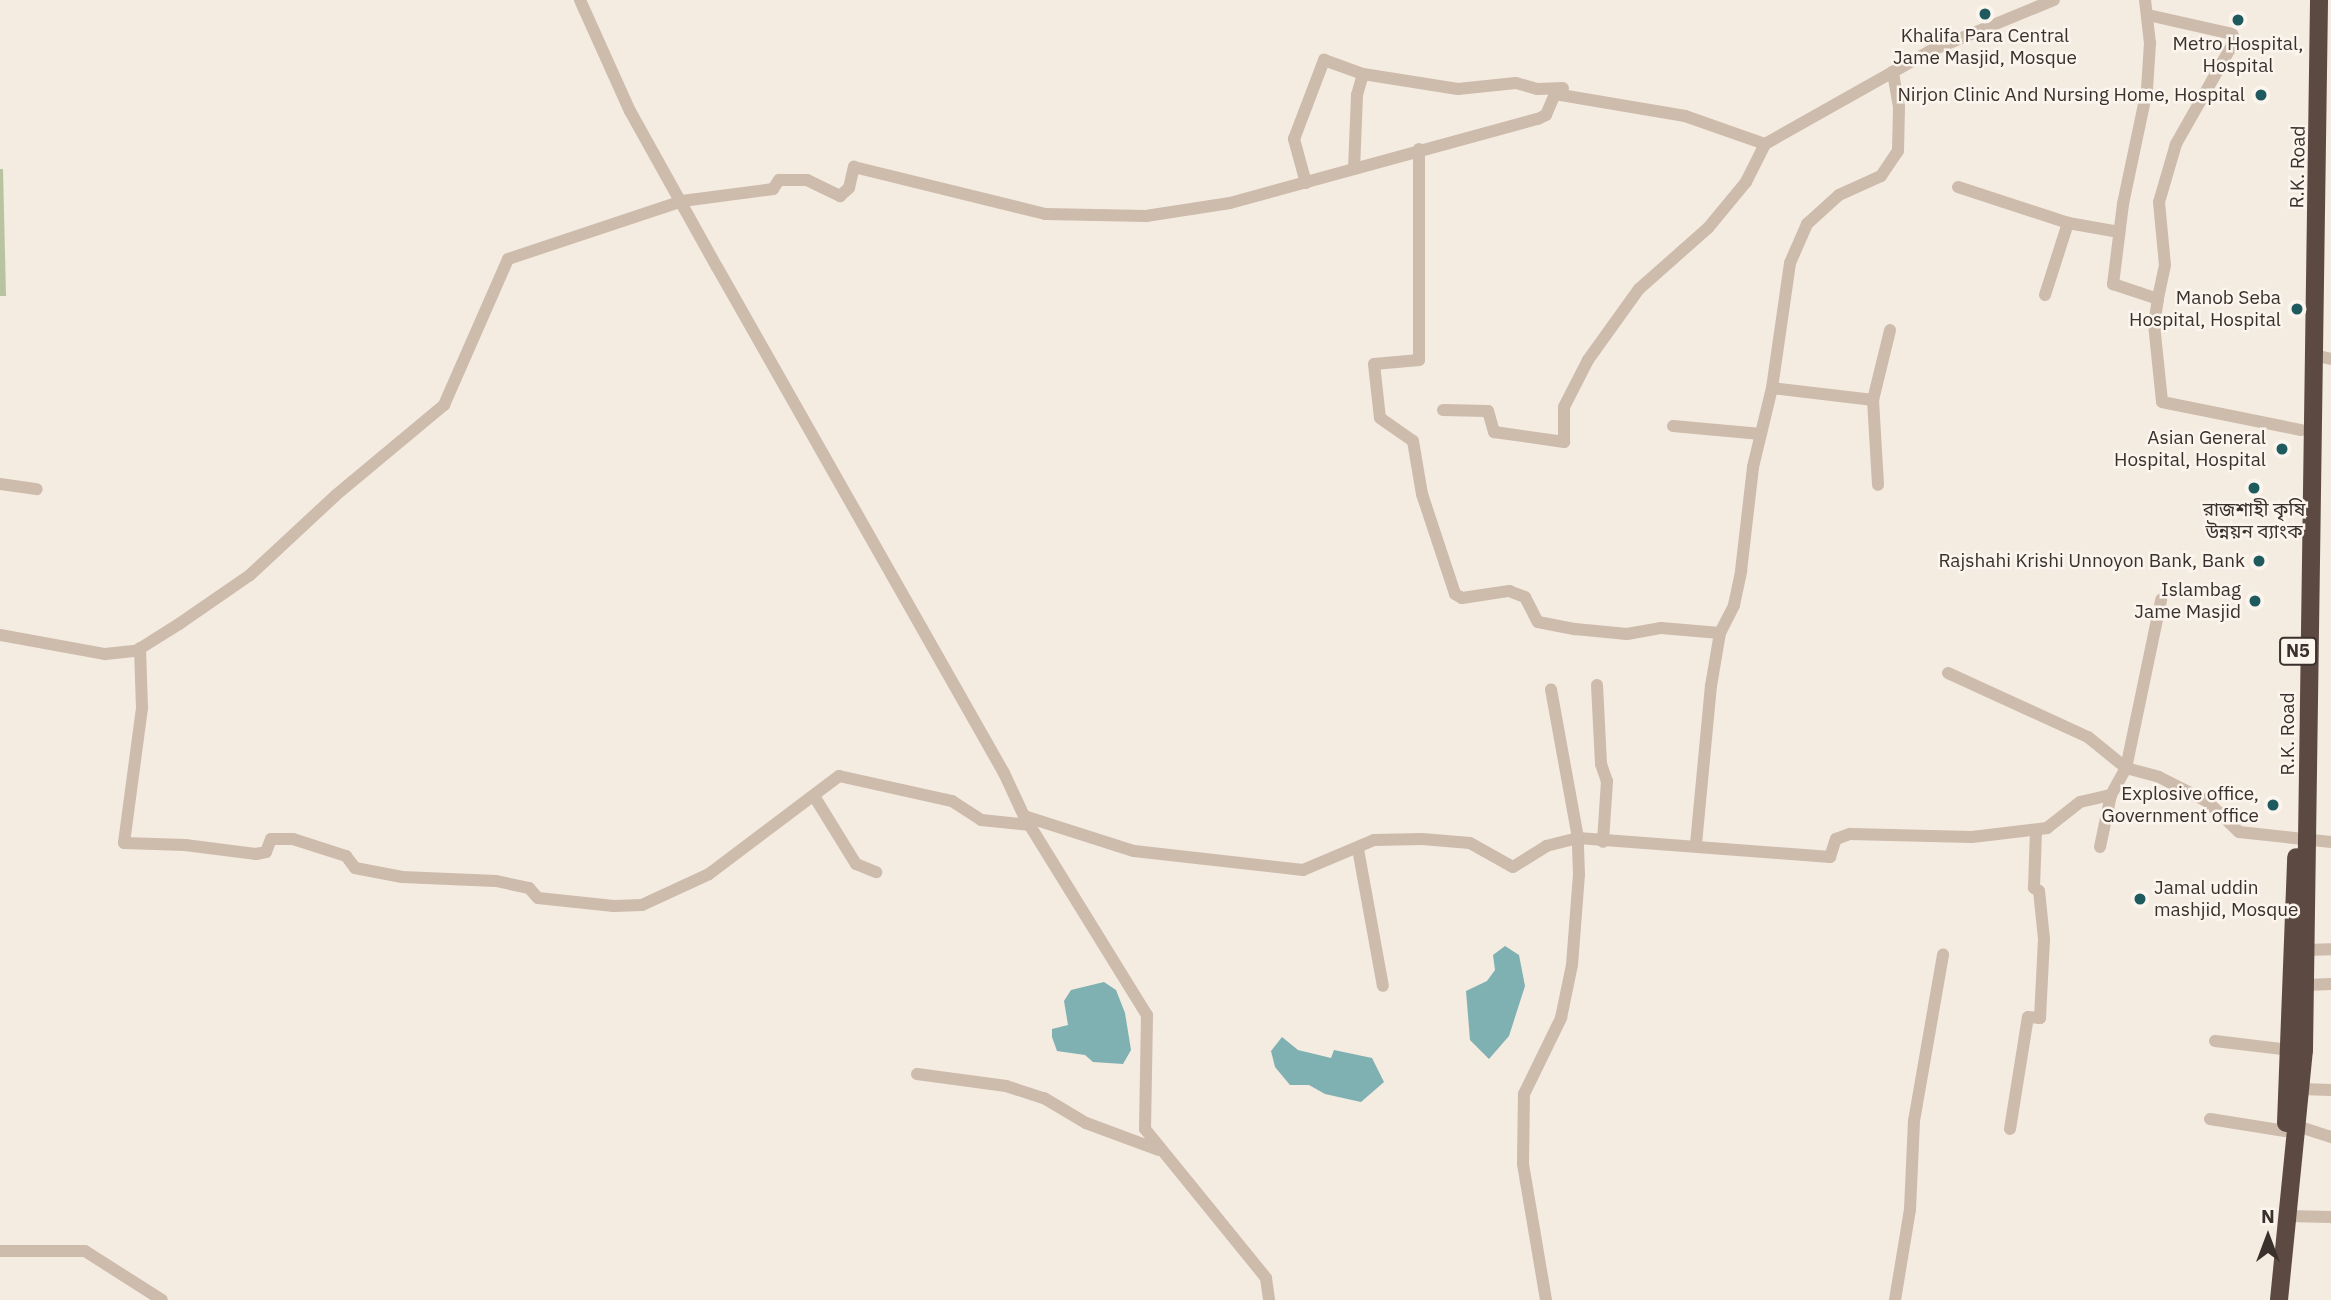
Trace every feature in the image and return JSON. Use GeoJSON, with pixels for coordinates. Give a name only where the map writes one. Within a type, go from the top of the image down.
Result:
{"type":"FeatureCollection","features":[{"type":"Feature","properties":{"kind":"highway","name":"R.K. Road"},"geometry":{"type":"LineString","coordinates":[[2267,1300],[2291,1128],[2302,1088],[2306,950],[2302,842],[2301,430],[2307,0]]}},
{"type":"Feature","properties":{"kind":"highway","name":"R.K. Road"},"geometry":{"type":"LineString","coordinates":[[2279,1300],[2287,1216],[2291,1050],[2322,357],[2319,0]]}},
{"type":"Feature","properties":{"kind":"street"},"geometry":{"type":"LineString","coordinates":[[580,0],[631,111],[1004,773],[1027,821],[1147,1015],[1150,1043],[1145,1129],[1159,1150],[1266,1278],[1269,1300]]}},
{"type":"Feature","properties":{"kind":"street"},"geometry":{"type":"LineString","coordinates":[[1443,410],[1488,411],[1494,432],[1564,442],[1564,407],[1588,360],[1639,289],[1708,228],[1731,201],[1765,144],[1930,51],[2054,0]]}},
{"type":"Feature","properties":{"kind":"street"},"geometry":{"type":"LineString","coordinates":[[2145,0],[2148,15],[2147,90],[2119,232],[2113,284],[2158,299]]}},
{"type":"Feature","properties":{"kind":"street"},"geometry":{"type":"LineString","coordinates":[[2148,15],[2232,34],[2235,40],[2176,144],[2159,202],[2165,265],[2154,324],[2162,402],[2301,430]]}},
{"type":"Feature","properties":{"kind":"street"},"geometry":{"type":"LineString","coordinates":[[1306,183],[1294,139],[1324,60],[1363,74],[1458,89],[1516,83],[1537,89],[1567,88],[1568,94]]}},
{"type":"Feature","properties":{"kind":"street"},"geometry":{"type":"LineString","coordinates":[[1696,844],[1720,633],[1734,605],[1761,434],[1772,388],[1790,263],[1807,224],[1839,195],[1881,176],[1898,151],[1899,107],[1893,72]]}},
{"type":"Feature","properties":{"kind":"street"},"geometry":{"type":"LineString","coordinates":[[1354,169],[1357,95],[1363,74]]}},
{"type":"Feature","properties":{"kind":"street"},"geometry":{"type":"LineString","coordinates":[[0,635],[105,654],[141,648],[250,575],[336,495],[444,405],[508,259],[682,201],[773,189],[779,180],[807,180],[839,196],[849,188],[854,167],[1004,206],[1066,215],[1146,216],[1230,203],[1419,149],[1538,119],[1546,115],[1555,94],[1568,94],[1685,116],[1765,144]]}},
{"type":"Feature","properties":{"kind":"street"},"geometry":{"type":"LineString","coordinates":[[1419,149],[1419,360],[1374,364],[1381,418],[1413,441],[1422,494],[1455,594],[1462,598],[1509,591],[1525,597],[1538,622],[1576,628],[1627,634],[1661,628],[1720,633]]}},
{"type":"Feature","properties":{"kind":"street"},"geometry":{"type":"LineString","coordinates":[[1958,187],[2068,223],[2119,232]]}},
{"type":"Feature","properties":{"kind":"street"},"geometry":{"type":"LineString","coordinates":[[2045,295],[2068,223]]}},
{"type":"Feature","properties":{"kind":"street"},"geometry":{"type":"LineString","coordinates":[[1878,485],[1873,400],[1890,330]]}},
{"type":"Feature","properties":{"kind":"street"},"geometry":{"type":"LineString","coordinates":[[1772,388],[1873,400]]}},
{"type":"Feature","properties":{"kind":"street"},"geometry":{"type":"LineString","coordinates":[[1673,426],[1761,434]]}},
{"type":"Feature","properties":{"kind":"street"},"geometry":{"type":"LineString","coordinates":[[0,484],[37,489]]}},
{"type":"Feature","properties":{"kind":"street"},"geometry":{"type":"LineString","coordinates":[[2100,847],[2111,794],[2126,768],[2161,600]]}},
{"type":"Feature","properties":{"kind":"street"},"geometry":{"type":"LineString","coordinates":[[141,648],[142,708],[124,843],[185,845],[256,854],[266,852],[271,839],[293,839],[346,856],[355,869],[402,877],[496,881],[529,888],[538,898],[642,905],[709,873],[839,776],[952,801],[981,820],[1027,821],[1134,851],[1303,870],[1374,840],[1470,843],[1513,867],[1546,846],[1578,838],[1603,842],[1696,844],[1764,856],[1830,858],[1836,839],[1850,834],[1972,837],[2036,831],[2080,802],[2111,794]]}},
{"type":"Feature","properties":{"kind":"street"},"geometry":{"type":"LineString","coordinates":[[1948,673],[2088,737],[2126,768],[2159,776],[2208,802],[2239,832],[2302,842],[2331,842]]}},
{"type":"Feature","properties":{"kind":"street"},"geometry":{"type":"LineString","coordinates":[[1597,685],[1601,764],[1607,781],[1603,842]]}},
{"type":"Feature","properties":{"kind":"street"},"geometry":{"type":"LineString","coordinates":[[1546,1300],[1523,1164],[1524,1094],[1551,1042],[1566,998],[1575,924],[1578,838],[1551,689]]}},
{"type":"Feature","properties":{"kind":"street"},"geometry":{"type":"LineString","coordinates":[[814,796],[856,864],[876,872]]}},
{"type":"Feature","properties":{"kind":"street"},"geometry":{"type":"LineString","coordinates":[[2010,1129],[2028,1017],[2040,1018],[2044,939],[2039,891],[2034,888],[2036,831]]}},
{"type":"Feature","properties":{"kind":"street"},"geometry":{"type":"LineString","coordinates":[[1358,849],[1383,986]]}},
{"type":"Feature","properties":{"kind":"street"},"geometry":{"type":"LineString","coordinates":[[2306,950],[2331,949]]}},
{"type":"Feature","properties":{"kind":"street"},"geometry":{"type":"LineString","coordinates":[[1895,1300],[1910,1209],[1914,1121],[1942,955]]}},
{"type":"Feature","properties":{"kind":"street"},"geometry":{"type":"LineString","coordinates":[[2305,985],[2331,984]]}},
{"type":"Feature","properties":{"kind":"street"},"geometry":{"type":"LineString","coordinates":[[2215,1041],[2291,1050]]}},
{"type":"Feature","properties":{"kind":"street"},"geometry":{"type":"LineString","coordinates":[[917,1074],[1006,1086],[1044,1098],[1086,1123],[1159,1150]]}},
{"type":"Feature","properties":{"kind":"street"},"geometry":{"type":"LineString","coordinates":[[2302,1088],[2331,1090]]}},
{"type":"Feature","properties":{"kind":"street"},"geometry":{"type":"LineString","coordinates":[[2210,1119],[2291,1128],[2331,1137]]}},
{"type":"Feature","properties":{"kind":"street"},"geometry":{"type":"LineString","coordinates":[[2287,1216],[2331,1217]]}},
{"type":"Feature","properties":{"kind":"street"},"geometry":{"type":"LineString","coordinates":[[0,1251],[85,1251],[162,1300]]}},
{"type":"Feature","properties":{"kind":"green space"},"geometry":{"type":"Polygon","coordinates":[[[0,169],[3,169],[6,296],[0,296],[0,169]]]}},
{"type":"Feature","properties":{"kind":"water"},"geometry":{"type":"Polygon","coordinates":[[[1505,946],[1519,955],[1525,986],[1509,1036],[1489,1059],[1470,1040],[1466,991],[1487,981],[1495,970],[1493,955],[1505,946]]]}},
{"type":"Feature","properties":{"kind":"water"},"geometry":{"type":"Polygon","coordinates":[[[1104,982],[1116,990],[1125,1013],[1131,1050],[1123,1064],[1093,1062],[1085,1055],[1057,1051],[1052,1037],[1052,1029],[1068,1025],[1064,1001],[1071,990],[1104,982]]]}},
{"type":"Feature","properties":{"kind":"water"},"geometry":{"type":"Polygon","coordinates":[[[1282,1037],[1298,1050],[1331,1058],[1334,1050],[1372,1058],[1384,1082],[1361,1102],[1325,1094],[1309,1085],[1290,1085],[1275,1067],[1271,1051],[1282,1037]]]}},
{"type":"Feature","properties":{"kind":"place","name":"Khalifa Para Central Jame Masjid, Mosque"},"geometry":{"type":"Point","coordinates":[1985,14]}},
{"type":"Feature","properties":{"kind":"place","name":"Metro Hospital, Hospital"},"geometry":{"type":"Point","coordinates":[2238,20]}},
{"type":"Feature","properties":{"kind":"place","name":"Nirjon Clinic And Nursing Home, Hospital"},"geometry":{"type":"Point","coordinates":[2261,95]}},
{"type":"Feature","properties":{"kind":"place","name":"Manob Seba Hospital, Hospital"},"geometry":{"type":"Point","coordinates":[2297,309]}},
{"type":"Feature","properties":{"kind":"place","name":"Asian General Hospital, Hospital"},"geometry":{"type":"Point","coordinates":[2282,449]}},
{"type":"Feature","properties":{"kind":"place","name":"রাজশাহী কৃষি উন্নয়ন ব্যাংক"},"geometry":{"type":"Point","coordinates":[2254,488]}},
{"type":"Feature","properties":{"kind":"place","name":"Rajshahi Krishi Unnoyon Bank, Bank"},"geometry":{"type":"Point","coordinates":[2259,561]}},
{"type":"Feature","properties":{"kind":"place","name":"Islambag Jame Masjid"},"geometry":{"type":"Point","coordinates":[2255,601]}},
{"type":"Feature","properties":{"kind":"place","name":"Explosive office, Government office"},"geometry":{"type":"Point","coordinates":[2273,805]}},
{"type":"Feature","properties":{"kind":"place","name":"Jamal uddin mashjid, Mosque"},"geometry":{"type":"Point","coordinates":[2140,899]}}]}
